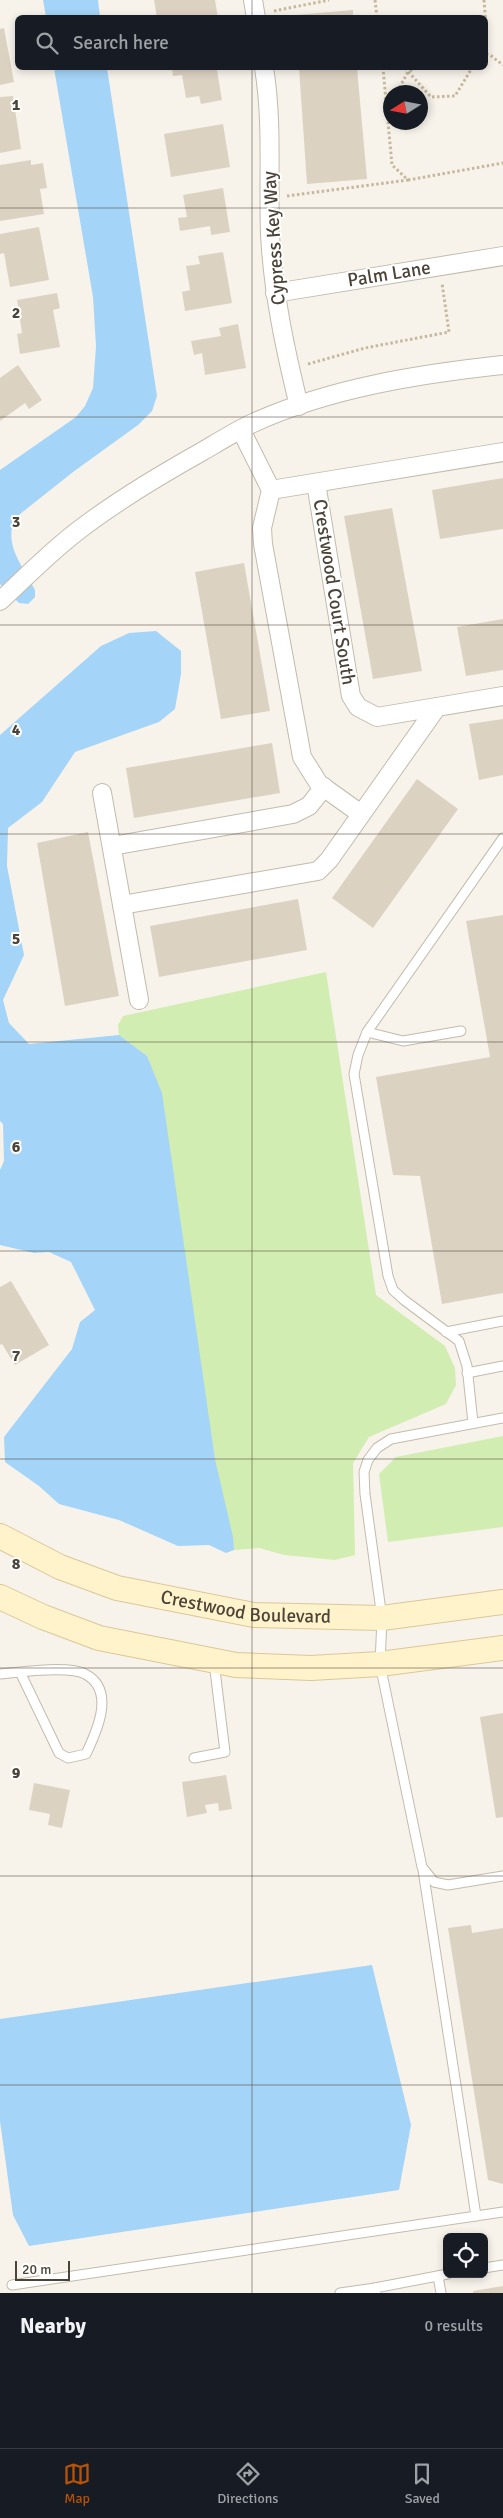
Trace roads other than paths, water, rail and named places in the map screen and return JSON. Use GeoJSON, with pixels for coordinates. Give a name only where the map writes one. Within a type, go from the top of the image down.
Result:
{"type":"FeatureCollection","features":[{"type":"Feature","properties":{"kind":"main road","name":"Crestwood Boulevard"},"geometry":{"type":"LineString","coordinates":[[0,1536],[60,1567],[117,1588],[254,1615],[382,1618],[503,1602]]}},
{"type":"Feature","properties":{"kind":"main road"},"geometry":{"type":"LineString","coordinates":[[0,1597],[42,1617],[99,1638],[236,1665],[310,1668],[380,1664],[503,1648]]}},
{"type":"Feature","properties":{"kind":"street"},"geometry":{"type":"LineString","coordinates":[[253,0],[256,15]]}},
{"type":"Feature","properties":{"kind":"street","name":"Cypress Key Way"},"geometry":{"type":"LineString","coordinates":[[264,70],[268,92],[270,234],[275,292],[285,350],[299,406]]}},
{"type":"Feature","properties":{"kind":"street","name":"Palm Lane"},"geometry":{"type":"LineString","coordinates":[[275,292],[503,256]]}},
{"type":"Feature","properties":{"kind":"street"},"geometry":{"type":"LineString","coordinates":[[0,601],[77,531],[110,507],[159,475],[241,430],[299,406],[352,390],[411,378],[503,365]]}},
{"type":"Feature","properties":{"kind":"street"},"geometry":{"type":"LineString","coordinates":[[241,430],[271,490],[262,528],[263,544],[302,758],[312,775],[324,787],[361,814]]}},
{"type":"Feature","properties":{"kind":"street","name":"Crestwood Court South"},"geometry":{"type":"LineString","coordinates":[[271,490],[503,452]]}},
{"type":"Feature","properties":{"kind":"street","name":"Crestwood Court South"},"geometry":{"type":"LineString","coordinates":[[316,483],[351,696],[358,707],[377,717],[503,696]]}},
{"type":"Feature","properties":{"kind":"street"},"geometry":{"type":"LineString","coordinates":[[122,905],[313,872],[323,867],[437,707]]}},
{"type":"Feature","properties":{"kind":"street"},"geometry":{"type":"LineString","coordinates":[[112,846],[293,814],[309,806],[324,787]]}},
{"type":"Feature","properties":{"kind":"street"},"geometry":{"type":"LineString","coordinates":[[102,793],[139,1000]]}},
{"type":"Feature","properties":{"kind":"lane"},"geometry":{"type":"LineString","coordinates":[[473,1423],[468,1373],[459,1341],[393,1290],[388,1276],[354,1074],[358,1055],[367,1032],[503,838]]}},
{"type":"Feature","properties":{"kind":"lane"},"geometry":{"type":"LineString","coordinates":[[367,1032],[403,1041],[461,1031]]}},
{"type":"Feature","properties":{"kind":"lane"},"geometry":{"type":"LineString","coordinates":[[446,1332],[503,1321]]}},
{"type":"Feature","properties":{"kind":"lane"},"geometry":{"type":"LineString","coordinates":[[468,1373],[503,1366]]}},
{"type":"Feature","properties":{"kind":"lane"},"geometry":{"type":"LineString","coordinates":[[476,2216],[422,1867],[380,1664],[382,1618],[365,1494],[364,1472],[368,1460],[377,1448],[391,1439],[503,1418]]}},
{"type":"Feature","properties":{"kind":"lane"},"geometry":{"type":"LineString","coordinates":[[194,1758],[225,1752],[214,1662]]}},
{"type":"Feature","properties":{"kind":"lane"},"geometry":{"type":"LineString","coordinates":[[0,1674],[20,1672],[42,1670],[84,1673],[96,1683],[102,1694],[102,1709],[94,1738],[86,1754],[68,1758],[59,1753],[20,1672]]}},
{"type":"Feature","properties":{"kind":"lane"},"geometry":{"type":"LineString","coordinates":[[422,1867],[434,1882],[448,1885],[503,1876]]}},
{"type":"Feature","properties":{"kind":"lane"},"geometry":{"type":"LineString","coordinates":[[12,2285],[503,2212]]}},
{"type":"Feature","properties":{"kind":"lane"},"geometry":{"type":"LineString","coordinates":[[488,2267],[503,2265]]}},
{"type":"Feature","properties":{"kind":"lane"},"geometry":{"type":"LineString","coordinates":[[340,2293],[376,2291],[443,2275]]}},
{"type":"Feature","properties":{"kind":"lane"},"geometry":{"type":"LineString","coordinates":[[438,2276],[441,2293]]}},
{"type":"Feature","properties":{"kind":"water"},"geometry":{"type":"Polygon","coordinates":[[[43,0],[98,0],[100,15],[46,15],[43,0]]]}},
{"type":"Feature","properties":{"kind":"water"},"geometry":{"type":"Polygon","coordinates":[[[54,70],[107,70],[157,396],[152,411],[138,425],[73,472],[15,518],[11,537],[13,546],[20,564],[35,590],[35,597],[28,604],[19,603],[0,584],[0,470],[76,417],[85,406],[93,388],[96,346],[93,297],[54,70]]]}},
{"type":"Feature","properties":{"kind":"water"},"geometry":{"type":"Polygon","coordinates":[[[156,631],[181,651],[181,674],[175,709],[159,722],[75,752],[42,802],[8,828],[7,866],[24,955],[3,1000],[9,1023],[29,1044],[119,1035],[147,1056],[162,1093],[215,1459],[233,1537],[234,1550],[226,1553],[209,1545],[178,1546],[119,1520],[59,1504],[39,1486],[5,1462],[4,1437],[72,1349],[80,1322],[95,1310],[71,1262],[49,1252],[34,1253],[0,1245],[0,1170],[4,1161],[3,1124],[0,1121],[0,735],[101,646],[129,633],[156,631]]]}},
{"type":"Feature","properties":{"kind":"water"},"geometry":{"type":"Polygon","coordinates":[[[372,1965],[411,2125],[399,2190],[29,2246],[13,2215],[0,2121],[0,2019],[372,1965]]]}}]}
